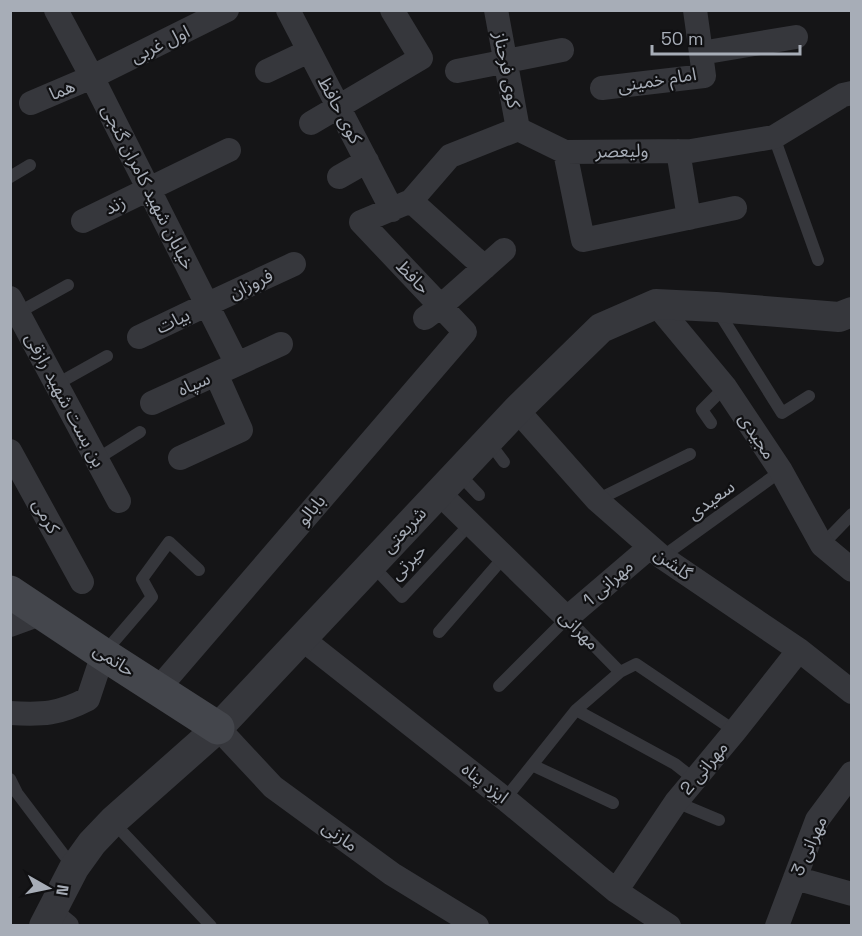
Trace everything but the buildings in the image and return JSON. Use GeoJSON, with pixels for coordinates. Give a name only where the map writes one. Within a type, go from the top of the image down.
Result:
{"type":"FeatureCollection","features":[{"type":"Feature","properties":{"kind":"main road","name":"حاتمی"},"geometry":{"type":"LineString","coordinates":[[10,592],[218,728]]}},
{"type":"Feature","properties":{"kind":"street","name":"خیابان شهید کامران گنجی"},"geometry":{"type":"LineString","coordinates":[[56,10],[208,304],[227,369],[241,430],[180,458]]}},
{"type":"Feature","properties":{"kind":"street","name":"اول غربی"},"geometry":{"type":"LineString","coordinates":[[92,77],[227,10]]}},
{"type":"Feature","properties":{"kind":"street","name":"کوی حافظ"},"geometry":{"type":"LineString","coordinates":[[288,10],[367,161],[402,205]]}},
{"type":"Feature","properties":{"kind":"street"},"geometry":{"type":"LineString","coordinates":[[311,123],[421,58],[392,10]]}},
{"type":"Feature","properties":{"kind":"street","name":"کوی فرحناز"},"geometry":{"type":"LineString","coordinates":[[496,10],[518,129]]}},
{"type":"Feature","properties":{"kind":"street"},"geometry":{"type":"LineString","coordinates":[[695,10],[701,53]]}},
{"type":"Feature","properties":{"kind":"street","name":"امام خمینی"},"geometry":{"type":"LineString","coordinates":[[602,88],[704,76],[701,53],[796,37]]}},
{"type":"Feature","properties":{"kind":"street"},"geometry":{"type":"LineString","coordinates":[[457,71],[562,50]]}},
{"type":"Feature","properties":{"kind":"street"},"geometry":{"type":"LineString","coordinates":[[267,71],[309,51]]}},
{"type":"Feature","properties":{"kind":"street","name":"هما"},"geometry":{"type":"LineString","coordinates":[[31,103],[92,77]]}},
{"type":"Feature","properties":{"kind":"street","name":"ولیعصر"},"geometry":{"type":"LineString","coordinates":[[518,129],[565,152],[691,151],[774,137],[843,95],[852,93]]}},
{"type":"Feature","properties":{"kind":"street"},"geometry":{"type":"LineString","coordinates":[[485,267],[402,205],[450,156],[518,129]]}},
{"type":"Feature","properties":{"kind":"street","name":"زند"},"geometry":{"type":"LineString","coordinates":[[83,221],[229,150]]}},
{"type":"Feature","properties":{"kind":"street"},"geometry":{"type":"LineString","coordinates":[[678,151],[689,218]]}},
{"type":"Feature","properties":{"kind":"street"},"geometry":{"type":"LineString","coordinates":[[565,152],[583,240],[735,208]]}},
{"type":"Feature","properties":{"kind":"street"},"geometry":{"type":"LineString","coordinates":[[339,177],[367,161]]}},
{"type":"Feature","properties":{"kind":"street","name":"حافظ"},"geometry":{"type":"LineString","coordinates":[[402,205],[361,222],[433,312],[465,332]]}},
{"type":"Feature","properties":{"kind":"street"},"geometry":{"type":"LineString","coordinates":[[433,312],[504,250]]}},
{"type":"Feature","properties":{"kind":"street","name":"فروزان"},"geometry":{"type":"LineString","coordinates":[[208,304],[294,264]]}},
{"type":"Feature","properties":{"kind":"street","name":"بیات"},"geometry":{"type":"LineString","coordinates":[[139,337],[208,304]]}},
{"type":"Feature","properties":{"kind":"street","name":"شریعتی"},"geometry":{"type":"LineString","coordinates":[[54,921],[74,868],[92,843],[113,821],[218,728],[448,483],[496,452],[517,410],[602,328],[656,304],[845,318]]}},
{"type":"Feature","properties":{"kind":"street","name":"مجیدی"},"geometry":{"type":"LineString","coordinates":[[656,304],[725,387],[781,471],[822,545],[852,570]]}},
{"type":"Feature","properties":{"kind":"street","name":"بن بست شهید رازقی"},"geometry":{"type":"LineString","coordinates":[[13,309],[57,384],[119,501]]}},
{"type":"Feature","properties":{"kind":"street","name":"بابالو"},"geometry":{"type":"LineString","coordinates":[[158,689],[465,332]]}},
{"type":"Feature","properties":{"kind":"street","name":"سپاه"},"geometry":{"type":"LineString","coordinates":[[152,403],[281,344]]}},
{"type":"Feature","properties":{"kind":"street","name":"گلشن"},"geometry":{"type":"LineString","coordinates":[[517,410],[597,500],[656,552],[799,650],[852,692]]}},
{"type":"Feature","properties":{"kind":"street","name":"کرمی"},"geometry":{"type":"LineString","coordinates":[[10,451],[82,582]]}},
{"type":"Feature","properties":{"kind":"street","name":"مهرانی"},"geometry":{"type":"LineString","coordinates":[[448,483],[470,524],[567,618]]}},
{"type":"Feature","properties":{"kind":"street","name":"مهرانی 1"},"geometry":{"type":"LineString","coordinates":[[567,618],[656,552]]}},
{"type":"Feature","properties":{"kind":"street"},"geometry":{"type":"LineString","coordinates":[[10,625],[43,614]]}},
{"type":"Feature","properties":{"kind":"street","name":"ایزد پناه"},"geometry":{"type":"LineString","coordinates":[[302,638],[506,799],[616,891],[669,926]]}},
{"type":"Feature","properties":{"kind":"street","name":"مهرانی 2"},"geometry":{"type":"LineString","coordinates":[[616,891],[676,802],[735,732],[799,650]]}},
{"type":"Feature","properties":{"kind":"street"},"geometry":{"type":"LineString","coordinates":[[10,713],[59,712],[88,699],[103,654]]}},
{"type":"Feature","properties":{"kind":"street","name":"مازنی"},"geometry":{"type":"LineString","coordinates":[[218,728],[273,787],[393,874],[477,926]]}},
{"type":"Feature","properties":{"kind":"street","name":"مهرانی 3"},"geometry":{"type":"LineString","coordinates":[[777,926],[817,820],[852,773]]}},
{"type":"Feature","properties":{"kind":"street"},"geometry":{"type":"LineString","coordinates":[[795,878],[852,894]]}},
{"type":"Feature","properties":{"kind":"lane"},"geometry":{"type":"LineString","coordinates":[[774,137],[818,260]]}},
{"type":"Feature","properties":{"kind":"lane"},"geometry":{"type":"LineString","coordinates":[[10,177],[30,165]]}},
{"type":"Feature","properties":{"kind":"lane"},"geometry":{"type":"LineString","coordinates":[[13,309],[68,285]]}},
{"type":"Feature","properties":{"kind":"lane"},"geometry":{"type":"LineString","coordinates":[[716,307],[782,413],[810,396]]}},
{"type":"Feature","properties":{"kind":"lane"},"geometry":{"type":"LineString","coordinates":[[57,384],[107,356]]}},
{"type":"Feature","properties":{"kind":"lane"},"geometry":{"type":"LineString","coordinates":[[711,423],[702,410],[725,387]]}},
{"type":"Feature","properties":{"kind":"lane"},"geometry":{"type":"LineString","coordinates":[[97,459],[140,432]]}},
{"type":"Feature","properties":{"kind":"lane"},"geometry":{"type":"LineString","coordinates":[[597,500],[690,454]]}},
{"type":"Feature","properties":{"kind":"lane","name":"سعیدی"},"geometry":{"type":"LineString","coordinates":[[656,552],[781,471]]}},
{"type":"Feature","properties":{"kind":"lane"},"geometry":{"type":"LineString","coordinates":[[448,483],[479,495]]}},
{"type":"Feature","properties":{"kind":"lane"},"geometry":{"type":"LineString","coordinates":[[822,545],[852,514]]}},
{"type":"Feature","properties":{"kind":"lane","name":"حیرتی"},"geometry":{"type":"LineString","coordinates":[[371,564],[402,597],[470,524]]}},
{"type":"Feature","properties":{"kind":"lane"},"geometry":{"type":"LineString","coordinates":[[103,654],[152,597],[142,579],[169,542],[199,570]]}},
{"type":"Feature","properties":{"kind":"lane"},"geometry":{"type":"LineString","coordinates":[[440,632],[504,557]]}},
{"type":"Feature","properties":{"kind":"lane"},"geometry":{"type":"LineString","coordinates":[[499,687],[567,618]]}},
{"type":"Feature","properties":{"kind":"lane","name":"مهرانی"},"geometry":{"type":"LineString","coordinates":[[567,618],[620,672]]}},
{"type":"Feature","properties":{"kind":"lane"},"geometry":{"type":"LineString","coordinates":[[506,799],[576,710],[620,672],[636,664],[735,732]]}},
{"type":"Feature","properties":{"kind":"lane"},"geometry":{"type":"LineString","coordinates":[[576,710],[675,764],[694,779]]}},
{"type":"Feature","properties":{"kind":"lane"},"geometry":{"type":"LineString","coordinates":[[532,765],[613,803]]}},
{"type":"Feature","properties":{"kind":"lane"},"geometry":{"type":"LineString","coordinates":[[10,779],[17,792],[74,868]]}},
{"type":"Feature","properties":{"kind":"lane"},"geometry":{"type":"LineString","coordinates":[[676,802],[719,820]]}},
{"type":"Feature","properties":{"kind":"lane"},"geometry":{"type":"LineString","coordinates":[[113,821],[211,926]]}}]}
